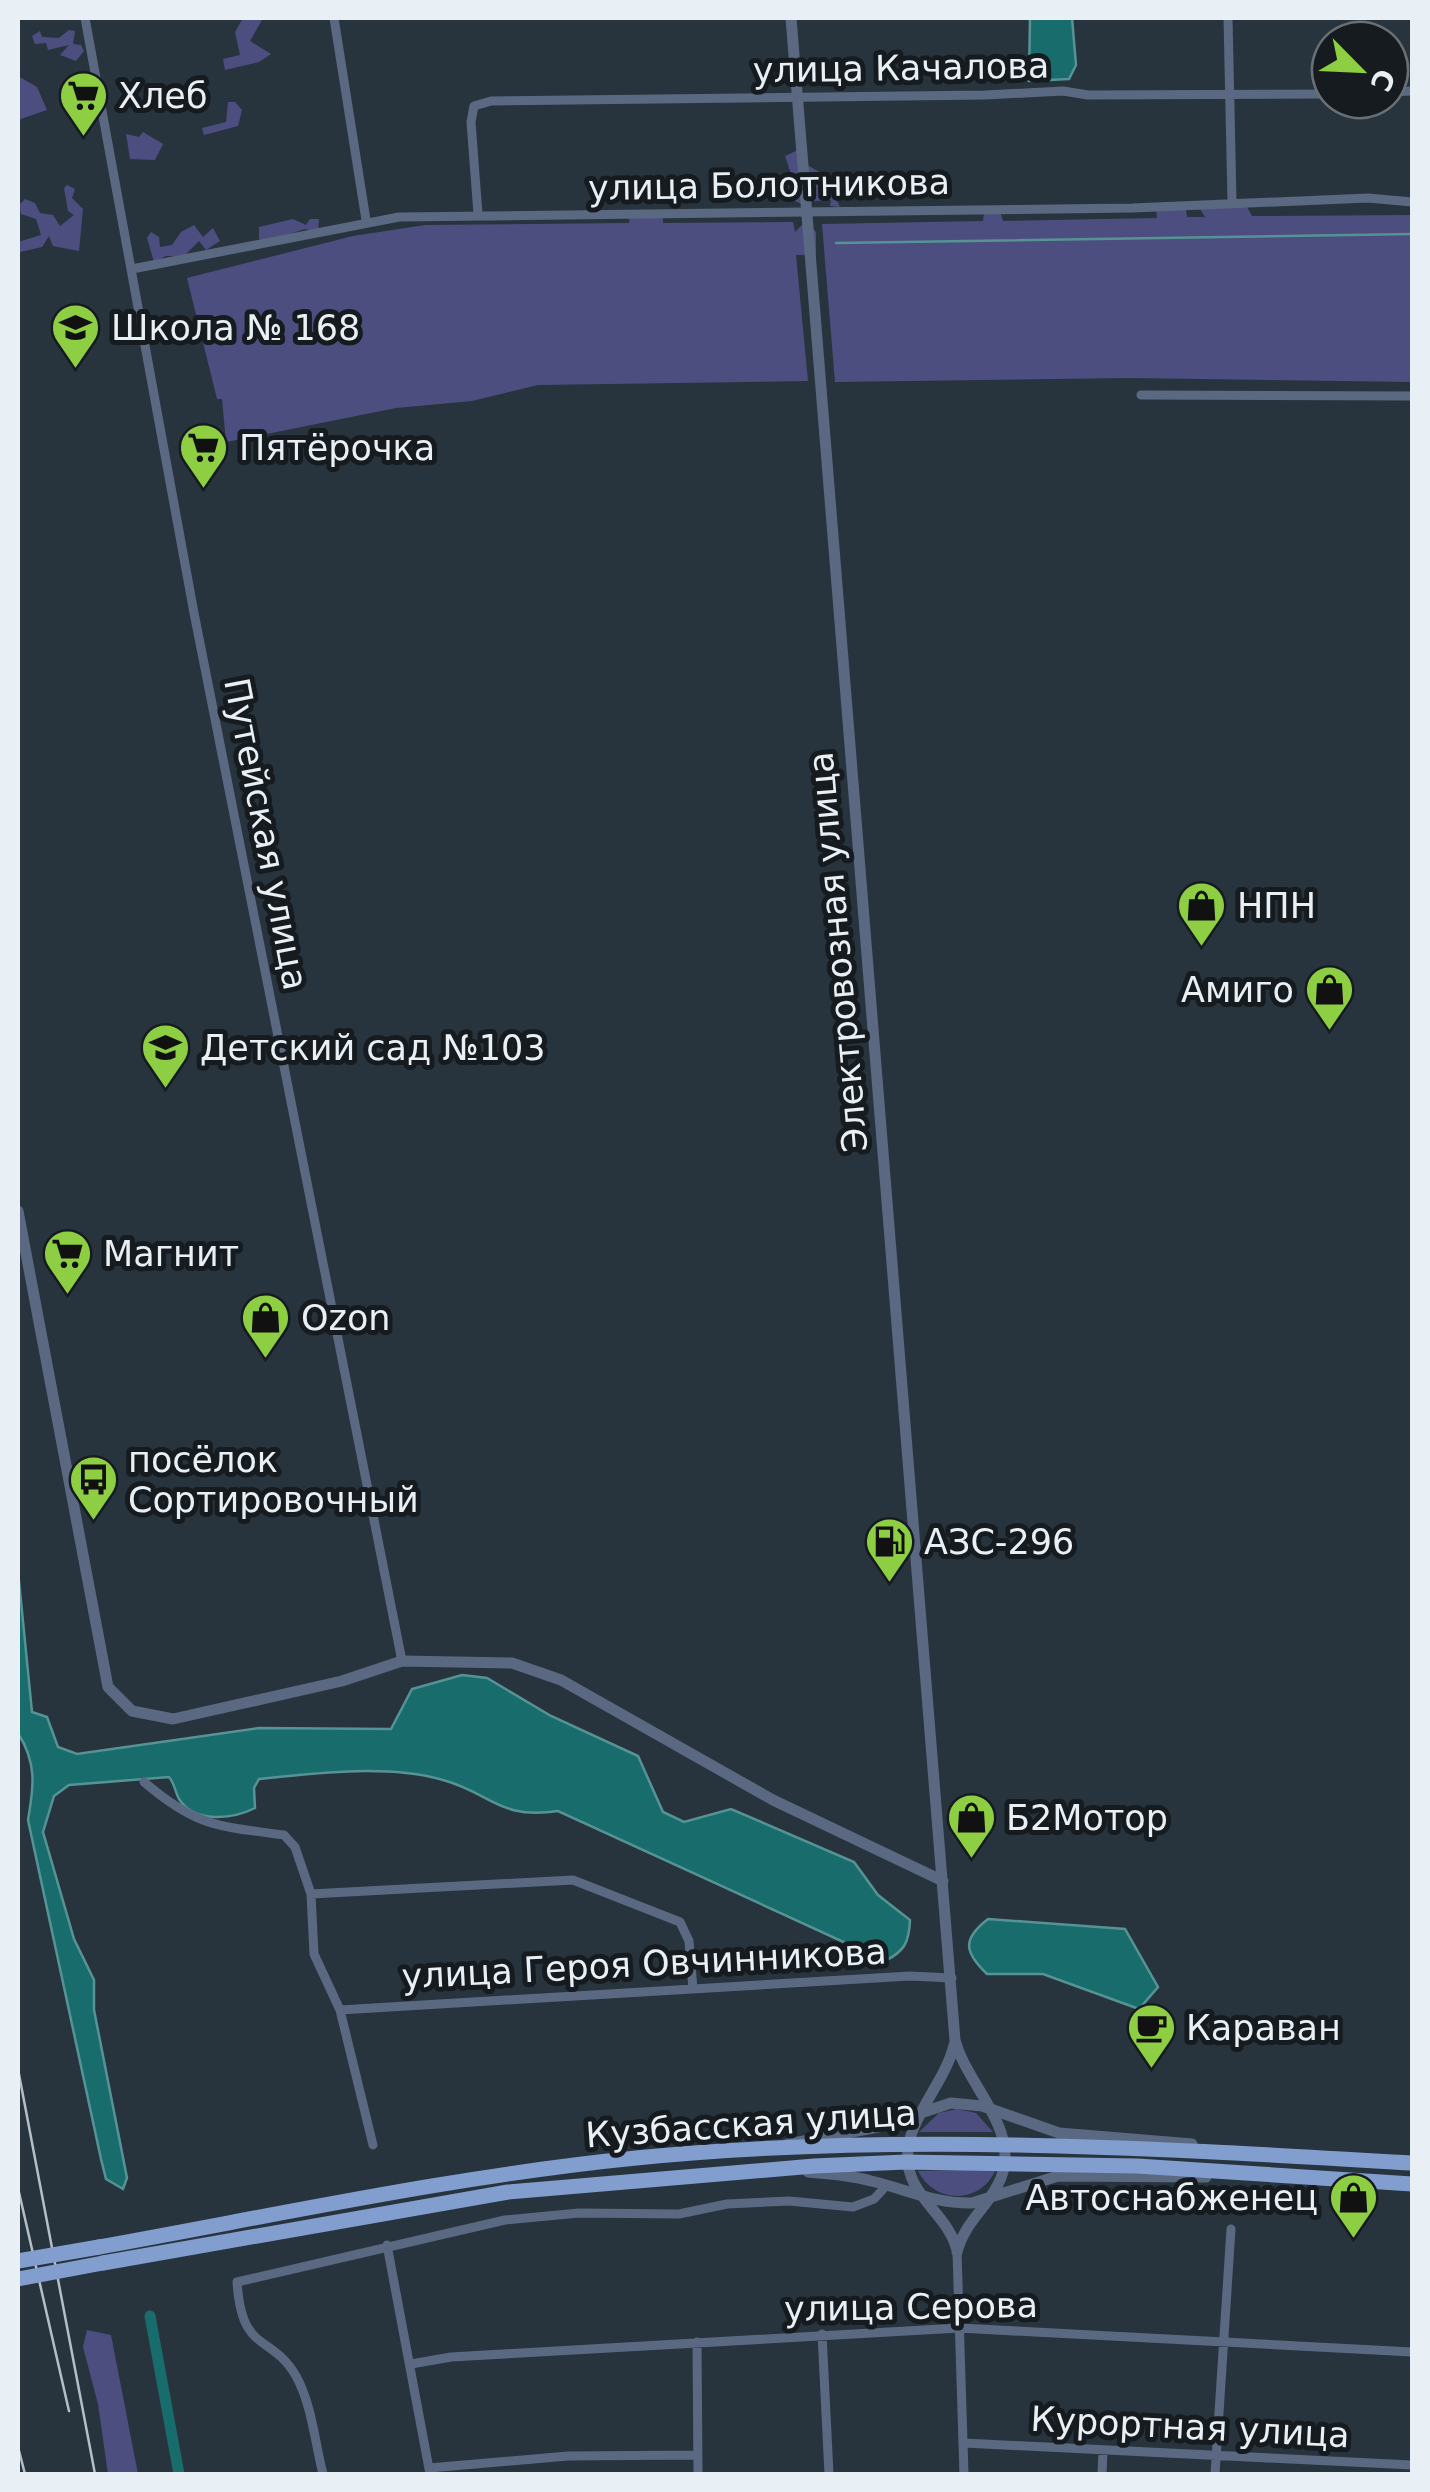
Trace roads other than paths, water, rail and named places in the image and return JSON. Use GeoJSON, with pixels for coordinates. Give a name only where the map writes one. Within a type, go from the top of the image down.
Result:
{"type":"FeatureCollection","features":[{"type":"Feature","properties":{"kind":"main road","name":"Кузбасская улица"},"geometry":{"type":"LineString","coordinates":[[101,2255],[503,2174],[637,2158],[908,2142],[1004,2142],[1412,2163]]}},
{"type":"Feature","properties":{"kind":"main road","name":"Кузбасская улица"},"geometry":{"type":"LineString","coordinates":[[101,2255],[508,2192],[906,2162],[1262,2174],[1412,2184]]}},
{"type":"Feature","properties":{"kind":"main road"},"geometry":{"type":"LineString","coordinates":[[18,2261],[101,2255]]}},
{"type":"Feature","properties":{"kind":"main road"},"geometry":{"type":"LineString","coordinates":[[18,2279],[101,2255]]}},
{"type":"Feature","properties":{"kind":"street","name":"Путейская улица"},"geometry":{"type":"LineString","coordinates":[[85,18],[197,628],[402,1661]]}},
{"type":"Feature","properties":{"kind":"street"},"geometry":{"type":"LineString","coordinates":[[334,18],[366,220]]}},
{"type":"Feature","properties":{"kind":"street","name":"Электровозная улица"},"geometry":{"type":"LineString","coordinates":[[791,18],[955,2040]]}},
{"type":"Feature","properties":{"kind":"street"},"geometry":{"type":"LineString","coordinates":[[1228,18],[1232,201]]}},
{"type":"Feature","properties":{"kind":"street","name":"улица Качалова"},"geometry":{"type":"LineString","coordinates":[[478,214],[471,122],[474,106],[490,101],[797,98],[1050,90],[1088,95],[1310,94]]}},
{"type":"Feature","properties":{"kind":"street","name":"улица Болотникова"},"geometry":{"type":"LineString","coordinates":[[132,270],[327,232],[366,220],[478,214],[640,216],[806,210],[1133,208],[1368,198],[1412,202]]}},
{"type":"Feature","properties":{"kind":"street"},"geometry":{"type":"LineString","coordinates":[[1141,394],[1412,396]]}},
{"type":"Feature","properties":{"kind":"street"},"geometry":{"type":"LineString","coordinates":[[18,1212],[108,1688],[132,1711],[173,1719],[342,1681],[402,1661],[492,1660],[536,1670],[773,1800],[944,1882]]}},
{"type":"Feature","properties":{"kind":"street"},"geometry":{"type":"LineString","coordinates":[[144,1782],[180,1812],[206,1824],[284,1835],[295,1848],[311,1894],[314,1954],[340,2010],[373,2145]]}},
{"type":"Feature","properties":{"kind":"street"},"geometry":{"type":"LineString","coordinates":[[311,1894],[573,1880],[680,1922],[689,1941],[692,1989]]}},
{"type":"Feature","properties":{"kind":"street","name":"улица Героя Овчинникова"},"geometry":{"type":"LineString","coordinates":[[340,2010],[910,1976],[952,1978]]}},
{"type":"Feature","properties":{"kind":"street"},"geometry":{"type":"LineString","coordinates":[[955,2040],[908,2142],[906,2162],[925,2198],[943,2217],[957,2252],[964,2474]]}},
{"type":"Feature","properties":{"kind":"street"},"geometry":{"type":"LineString","coordinates":[[955,2040],[968,2078],[989,2109],[1004,2142],[1004,2163],[995,2189],[969,2220],[957,2252]]}},
{"type":"Feature","properties":{"kind":"street"},"geometry":{"type":"LineString","coordinates":[[770,2149],[806,2138],[878,2127],[951,2102],[989,2109],[1059,2133],[1221,2146],[1266,2156]]}},
{"type":"Feature","properties":{"kind":"street"},"geometry":{"type":"LineString","coordinates":[[769,2170],[834,2174],[956,2204],[1058,2176],[1262,2174]]}},
{"type":"Feature","properties":{"kind":"street","name":"Кузбасская улица"},"geometry":{"type":"LineString","coordinates":[[322,2474],[296,2376],[247,2329],[238,2308],[236,2282],[387,2245],[555,2214],[680,2214],[727,2204],[789,2201],[853,2207],[874,2199],[888,2186]]}},
{"type":"Feature","properties":{"kind":"street"},"geometry":{"type":"LineString","coordinates":[[1215,2474],[1231,2229]]}},
{"type":"Feature","properties":{"kind":"street"},"geometry":{"type":"LineString","coordinates":[[387,2245],[430,2471],[568,2456],[697,2456]]}},
{"type":"Feature","properties":{"kind":"street","name":"улица Серова"},"geometry":{"type":"LineString","coordinates":[[411,2364],[451,2357],[959,2328],[1412,2352]]}},
{"type":"Feature","properties":{"kind":"street"},"geometry":{"type":"LineString","coordinates":[[822,2334],[829,2474]]}},
{"type":"Feature","properties":{"kind":"street"},"geometry":{"type":"LineString","coordinates":[[698,2342],[698,2474]]}},
{"type":"Feature","properties":{"kind":"street","name":"Курортная улица"},"geometry":{"type":"LineString","coordinates":[[964,2443],[1412,2465]]}},
{"type":"Feature","properties":{"kind":"street"},"geometry":{"type":"LineString","coordinates":[[1102,2474],[1103,2451]]}},
{"type":"Feature","properties":{"kind":"waterway"},"geometry":{"type":"LineString","coordinates":[[836,243],[1412,234]]}},
{"type":"Feature","properties":{"kind":"waterway"},"geometry":{"type":"LineString","coordinates":[[150,2316],[179,2474]]}},
{"type":"Feature","properties":{"kind":"railway"},"geometry":{"type":"LineString","coordinates":[[18,2069],[95,2474]]}},
{"type":"Feature","properties":{"kind":"railway"},"geometry":{"type":"LineString","coordinates":[[18,2188],[69,2411]]}},
{"type":"Feature","properties":{"kind":"railway"},"geometry":{"type":"LineString","coordinates":[[18,2447],[25,2474]]}},
{"type":"Feature","properties":{"kind":"place","name":"Хлеб"},"geometry":{"type":"Point","coordinates":[83,138]}},
{"type":"Feature","properties":{"kind":"place","name":"Школа № 168"},"geometry":{"type":"Point","coordinates":[76,370]}},
{"type":"Feature","properties":{"kind":"place","name":"Пятёрочка"},"geometry":{"type":"Point","coordinates":[204,490]}},
{"type":"Feature","properties":{"kind":"place","name":"НПН"},"geometry":{"type":"Point","coordinates":[1202,948]}},
{"type":"Feature","properties":{"kind":"place","name":"Амиго"},"geometry":{"type":"Point","coordinates":[1329,1032]}},
{"type":"Feature","properties":{"kind":"place","name":"Детский сад №103"},"geometry":{"type":"Point","coordinates":[165,1090]}},
{"type":"Feature","properties":{"kind":"place","name":"Магнит"},"geometry":{"type":"Point","coordinates":[68,1296]}},
{"type":"Feature","properties":{"kind":"place","name":"Ozon"},"geometry":{"type":"Point","coordinates":[266,1360]}},
{"type":"Feature","properties":{"kind":"place","name":"посёлок Сортировочный"},"geometry":{"type":"Point","coordinates":[93,1522]}},
{"type":"Feature","properties":{"kind":"place","name":"АЗС-296"},"geometry":{"type":"Point","coordinates":[889,1584]}},
{"type":"Feature","properties":{"kind":"place","name":"Б2Мотор"},"geometry":{"type":"Point","coordinates":[971,1860]}},
{"type":"Feature","properties":{"kind":"place","name":"Караван"},"geometry":{"type":"Point","coordinates":[1151,2070]}},
{"type":"Feature","properties":{"kind":"place","name":"Автоснабженец"},"geometry":{"type":"Point","coordinates":[1353,2240]}}]}
